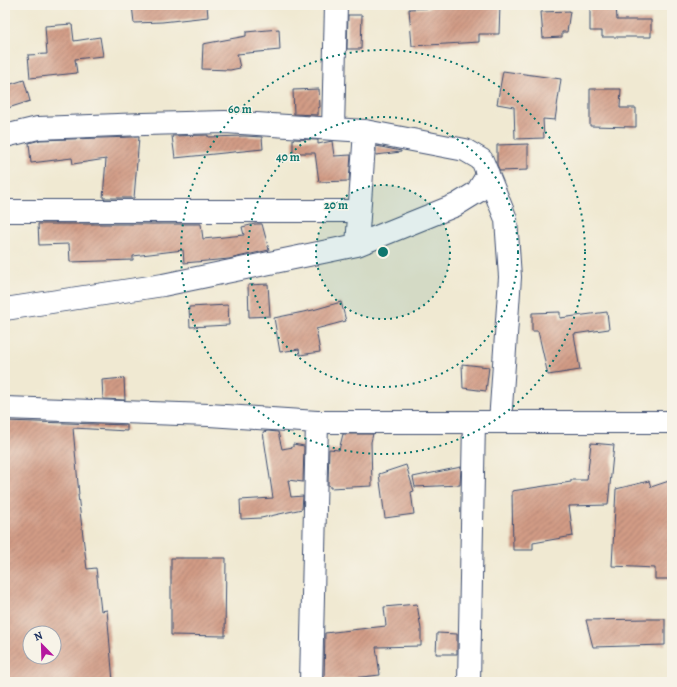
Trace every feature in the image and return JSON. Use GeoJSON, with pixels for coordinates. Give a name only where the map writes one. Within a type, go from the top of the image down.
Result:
{"type":"FeatureCollection","features":[{"type":"Feature","properties":{"kind":"street"},"geometry":{"type":"LineString","coordinates":[[333,129],[336,5]]}},
{"type":"Feature","properties":{"kind":"street"},"geometry":{"type":"LineString","coordinates":[[5,136],[38,128],[225,122],[365,131],[465,150],[482,160],[506,219],[510,277],[500,422]]}},
{"type":"Feature","properties":{"kind":"street"},"geometry":{"type":"LineString","coordinates":[[357,246],[365,131]]}},
{"type":"Feature","properties":{"kind":"street"},"geometry":{"type":"LineString","coordinates":[[5,309],[163,285],[357,246],[456,205],[477,192],[488,174]]}},
{"type":"Feature","properties":{"kind":"street"},"geometry":{"type":"LineString","coordinates":[[5,211],[360,211]]}},
{"type":"Feature","properties":{"kind":"street"},"geometry":{"type":"LineString","coordinates":[[5,408],[209,415],[317,422],[672,422]]}},
{"type":"Feature","properties":{"kind":"street"},"geometry":{"type":"LineString","coordinates":[[311,682],[317,422]]}},
{"type":"Feature","properties":{"kind":"street"},"geometry":{"type":"LineString","coordinates":[[469,682],[474,422]]}},
{"type":"Feature","properties":{"kind":"building"},"geometry":{"type":"Polygon","coordinates":[[[132,5],[207,5],[208,17],[162,22],[134,23],[132,5]]]}},
{"type":"Feature","properties":{"kind":"building"},"geometry":{"type":"Polygon","coordinates":[[[430,5],[500,5],[499,34],[479,34],[479,42],[412,46],[409,9],[430,8],[430,5]]]}},
{"type":"Feature","properties":{"kind":"building"},"geometry":{"type":"Polygon","coordinates":[[[590,5],[616,5],[617,20],[651,20],[651,37],[602,37],[602,31],[590,31],[590,5]]]}},
{"type":"Feature","properties":{"kind":"building"},"geometry":{"type":"Polygon","coordinates":[[[570,11],[567,32],[562,32],[562,37],[543,38],[541,12],[570,11]]]}},
{"type":"Feature","properties":{"kind":"building"},"geometry":{"type":"Polygon","coordinates":[[[348,15],[362,15],[361,49],[347,49],[348,15]]]}},
{"type":"Feature","properties":{"kind":"building"},"geometry":{"type":"Polygon","coordinates":[[[72,24],[74,41],[100,37],[103,56],[75,59],[77,73],[30,78],[28,55],[47,54],[45,26],[72,24]]]}},
{"type":"Feature","properties":{"kind":"building"},"geometry":{"type":"Polygon","coordinates":[[[279,29],[280,50],[237,54],[240,68],[230,70],[202,69],[203,44],[246,36],[246,32],[279,29]]]}},
{"type":"Feature","properties":{"kind":"building"},"geometry":{"type":"Polygon","coordinates":[[[503,71],[561,79],[555,120],[543,119],[544,138],[515,139],[514,107],[497,104],[503,71]]]}},
{"type":"Feature","properties":{"kind":"building"},"geometry":{"type":"Polygon","coordinates":[[[24,80],[30,101],[5,109],[5,86],[24,80]]]}},
{"type":"Feature","properties":{"kind":"building"},"geometry":{"type":"Polygon","coordinates":[[[319,89],[320,107],[318,108],[318,115],[294,114],[293,90],[319,89]]]}},
{"type":"Feature","properties":{"kind":"building"},"geometry":{"type":"Polygon","coordinates":[[[590,89],[621,89],[620,108],[636,108],[636,127],[590,126],[590,89]]]}},
{"type":"Feature","properties":{"kind":"building"},"geometry":{"type":"Polygon","coordinates":[[[208,135],[208,137],[262,137],[263,149],[175,158],[172,136],[208,135]]]}},
{"type":"Feature","properties":{"kind":"building"},"geometry":{"type":"Polygon","coordinates":[[[139,137],[134,198],[103,198],[106,159],[73,164],[72,158],[31,163],[29,143],[40,140],[139,137]]]}},
{"type":"Feature","properties":{"kind":"building"},"geometry":{"type":"Polygon","coordinates":[[[293,139],[318,140],[318,144],[332,141],[334,156],[351,155],[349,181],[319,182],[315,153],[293,153],[293,139]]]}},
{"type":"Feature","properties":{"kind":"building"},"geometry":{"type":"Polygon","coordinates":[[[528,144],[528,170],[500,171],[497,165],[497,145],[528,144]]]}},
{"type":"Feature","properties":{"kind":"building"},"geometry":{"type":"Polygon","coordinates":[[[376,146],[401,151],[401,152],[376,155],[376,146]]]}},
{"type":"Feature","properties":{"kind":"building"},"geometry":{"type":"Polygon","coordinates":[[[38,224],[201,224],[203,239],[244,235],[242,227],[262,224],[269,250],[229,259],[184,263],[183,250],[133,256],[133,260],[70,262],[69,244],[39,245],[38,224]]]}},
{"type":"Feature","properties":{"kind":"building"},"geometry":{"type":"Polygon","coordinates":[[[268,284],[270,316],[249,317],[248,285],[268,284]]]}},
{"type":"Feature","properties":{"kind":"building"},"geometry":{"type":"Polygon","coordinates":[[[341,302],[346,321],[316,329],[320,352],[300,355],[299,349],[280,352],[274,318],[313,310],[341,302]]]}},
{"type":"Feature","properties":{"kind":"building"},"geometry":{"type":"Polygon","coordinates":[[[228,305],[229,325],[190,327],[189,307],[228,305]]]}},
{"type":"Feature","properties":{"kind":"building"},"geometry":{"type":"Polygon","coordinates":[[[560,312],[560,318],[607,312],[609,329],[574,334],[580,370],[548,375],[538,331],[532,331],[532,313],[560,312]]]}},
{"type":"Feature","properties":{"kind":"building"},"geometry":{"type":"Polygon","coordinates":[[[462,364],[489,367],[486,391],[463,388],[462,364]]]}},
{"type":"Feature","properties":{"kind":"building"},"geometry":{"type":"Polygon","coordinates":[[[124,378],[125,400],[103,399],[102,380],[124,378]]]}},
{"type":"Feature","properties":{"kind":"building"},"geometry":{"type":"Polygon","coordinates":[[[5,421],[127,425],[127,431],[73,428],[78,495],[87,569],[96,568],[101,611],[107,610],[113,682],[5,682],[5,421]]]}},
{"type":"Feature","properties":{"kind":"building"},"geometry":{"type":"Polygon","coordinates":[[[263,432],[278,432],[282,449],[293,447],[293,444],[304,446],[303,482],[288,480],[291,497],[303,496],[302,509],[261,518],[241,519],[240,500],[273,498],[263,432]]]}},
{"type":"Feature","properties":{"kind":"building"},"geometry":{"type":"Polygon","coordinates":[[[343,434],[373,434],[371,442],[372,486],[330,488],[328,485],[329,449],[339,450],[343,434]]]}},
{"type":"Feature","properties":{"kind":"building"},"geometry":{"type":"Polygon","coordinates":[[[591,443],[614,445],[608,505],[569,506],[573,536],[533,543],[533,550],[513,550],[512,491],[571,482],[571,480],[587,480],[591,443]]]}},
{"type":"Feature","properties":{"kind":"building"},"geometry":{"type":"Polygon","coordinates":[[[406,465],[414,491],[411,492],[414,514],[385,518],[379,474],[406,465]]]}},
{"type":"Feature","properties":{"kind":"building"},"geometry":{"type":"Polygon","coordinates":[[[461,467],[460,485],[415,487],[413,477],[461,467]]]}},
{"type":"Feature","properties":{"kind":"building"},"geometry":{"type":"Polygon","coordinates":[[[672,480],[672,579],[655,579],[655,568],[612,566],[616,489],[649,481],[651,487],[672,480]]]}},
{"type":"Feature","properties":{"kind":"building"},"geometry":{"type":"Polygon","coordinates":[[[171,558],[226,558],[225,636],[171,635],[171,558]]]}},
{"type":"Feature","properties":{"kind":"building"},"geometry":{"type":"Polygon","coordinates":[[[417,604],[421,629],[421,646],[376,647],[380,675],[324,681],[325,633],[386,626],[384,607],[417,604]]]}},
{"type":"Feature","properties":{"kind":"building"},"geometry":{"type":"Polygon","coordinates":[[[665,619],[665,645],[593,647],[586,620],[665,619]]]}},
{"type":"Feature","properties":{"kind":"building"},"geometry":{"type":"Polygon","coordinates":[[[437,633],[457,634],[457,654],[436,654],[437,633]]]}}]}
